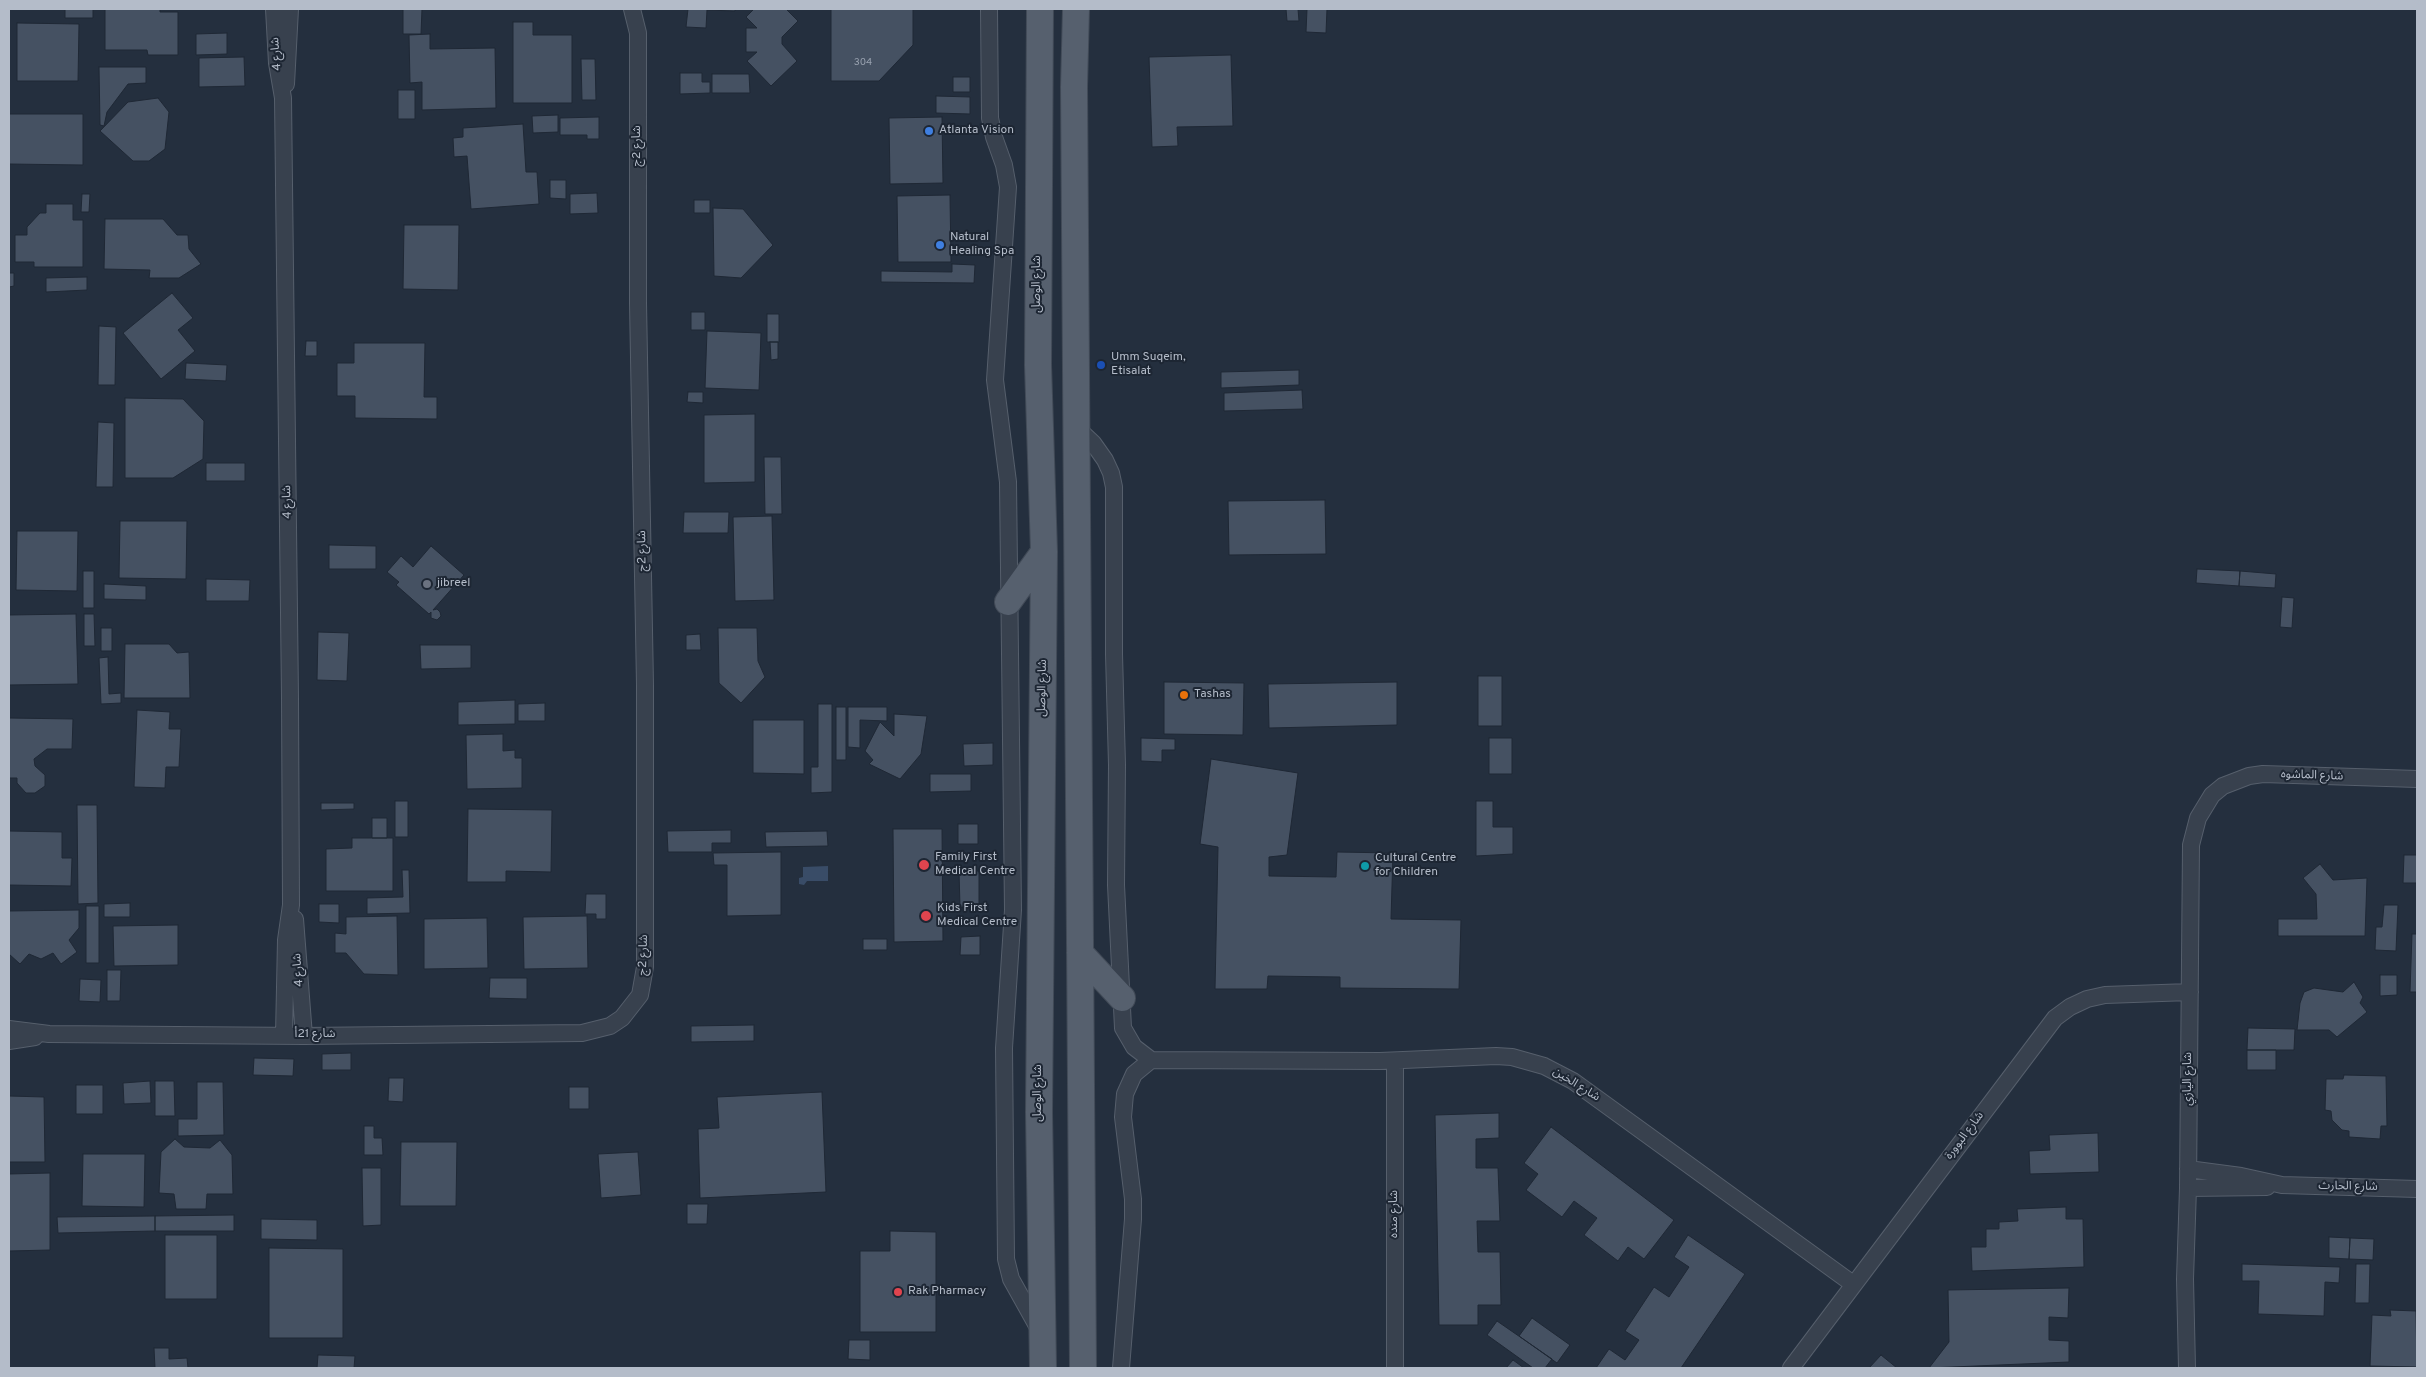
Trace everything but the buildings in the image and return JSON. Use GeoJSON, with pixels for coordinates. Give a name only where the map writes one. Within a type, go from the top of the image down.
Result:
{"type":"FeatureCollection","features":[{"type":"Feature","properties":{"kind":"main road"},"geometry":{"type":"LineString","coordinates":[[1076,9],[1082,1368]]}},
{"type":"Feature","properties":{"kind":"main road","name":"شارع الوصل"},"geometry":{"type":"LineString","coordinates":[[1040,12],[1038,365],[1044,552],[1039,1112],[1044,1368]]}},
{"type":"Feature","properties":{"kind":"main road"},"geometry":{"type":"LineString","coordinates":[[1008,602],[1044,552]]}},
{"type":"Feature","properties":{"kind":"main road"},"geometry":{"type":"LineString","coordinates":[[1080,953],[1122,998]]}},
{"type":"Feature","properties":{"kind":"street","name":"شارع 4"},"geometry":{"type":"LineString","coordinates":[[274,9],[277,63],[283,98],[291,905],[286,940],[284,1035]]}},
{"type":"Feature","properties":{"kind":"street","name":"شارع 4"},"geometry":{"type":"LineString","coordinates":[[283,98],[288,69],[290,9]]}},
{"type":"Feature","properties":{"kind":"street","name":"شارع 2ج"},"geometry":{"type":"LineString","coordinates":[[582,1033],[603,1028],[622,1018],[640,995],[645,967],[645,675],[638,293],[638,33],[632,9]]}},
{"type":"Feature","properties":{"kind":"street"},"geometry":{"type":"LineString","coordinates":[[989,9],[990,118],[994,138],[1004,165],[1008,186],[995,380],[1007,472],[1013,910],[1004,1048],[1006,1259],[1015,1288],[1042,1336]]}},
{"type":"Feature","properties":{"kind":"street"},"geometry":{"type":"LineString","coordinates":[[1077,428],[1093,443],[1105,460],[1111,473],[1114,488],[1114,654],[1117,765],[1116,884],[1123,1028],[1127,1038],[1142,1055],[1151,1060],[1134,1074],[1125,1094],[1123,1116],[1133,1219],[1121,1368]]}},
{"type":"Feature","properties":{"kind":"street","name":"شارع الماشوه"},"geometry":{"type":"LineString","coordinates":[[2212,795],[2235,780],[2262,774],[2417,779]]}},
{"type":"Feature","properties":{"kind":"street","name":"شارع اليازي"},"geometry":{"type":"LineString","coordinates":[[2186,1368],[2185,1279],[2188,1188],[2191,846],[2198,818],[2212,795]]}},
{"type":"Feature","properties":{"kind":"street","name":"شارع 4"},"geometry":{"type":"LineString","coordinates":[[291,905],[296,928],[304,1036]]}},
{"type":"Feature","properties":{"kind":"street","name":"شارع البوورة"},"geometry":{"type":"LineString","coordinates":[[1791,1368],[2055,1018],[2070,1006],[2087,999],[2105,995],[2190,992]]}},
{"type":"Feature","properties":{"kind":"street","name":"شارع 21أ"},"geometry":{"type":"LineString","coordinates":[[9,1029],[49,1034],[304,1036],[582,1033]]}},
{"type":"Feature","properties":{"kind":"street","name":"شارع 21أ"},"geometry":{"type":"LineString","coordinates":[[9,1040],[49,1034]]}},
{"type":"Feature","properties":{"kind":"street","name":"شارع الخين"},"geometry":{"type":"LineString","coordinates":[[1151,1060],[1395,1060],[1496,1056],[1528,1061],[1559,1073],[1853,1284]]}},
{"type":"Feature","properties":{"kind":"street","name":"شارع منده"},"geometry":{"type":"LineString","coordinates":[[1395,1060],[1395,1368]]}},
{"type":"Feature","properties":{"kind":"street","name":"شارع الحارث"},"geometry":{"type":"LineString","coordinates":[[2188,1169],[2242,1176],[2279,1185]]}},
{"type":"Feature","properties":{"kind":"street","name":"شارع الحارث"},"geometry":{"type":"LineString","coordinates":[[2188,1188],[2250,1188],[2279,1185],[2417,1189]]}},
{"type":"Feature","properties":{"kind":"water"},"geometry":{"type":"Polygon","coordinates":[[[828,866],[828,881],[807,881],[804,885],[799,884],[799,878],[803,877],[803,867],[828,866]]]}},
{"type":"Feature","properties":{"kind":"place","name":"Atlanta Vision"},"geometry":{"type":"Point","coordinates":[929,131]}},
{"type":"Feature","properties":{"kind":"place","name":"Natural Healing Spa"},"geometry":{"type":"Point","coordinates":[940,245]}},
{"type":"Feature","properties":{"kind":"place","name":"Umm Suqeim, Etisalat"},"geometry":{"type":"Point","coordinates":[1101,365]}},
{"type":"Feature","properties":{"kind":"place","name":"jibreel"},"geometry":{"type":"Point","coordinates":[427,584]}},
{"type":"Feature","properties":{"kind":"place","name":"Tashas"},"geometry":{"type":"Point","coordinates":[1184,695]}},
{"type":"Feature","properties":{"kind":"place","name":"Family First Medical Centre"},"geometry":{"type":"Point","coordinates":[924,865]}},
{"type":"Feature","properties":{"kind":"place","name":"Cultural Centre for Children"},"geometry":{"type":"Point","coordinates":[1365,866]}},
{"type":"Feature","properties":{"kind":"place","name":"Kids First Medical Centre"},"geometry":{"type":"Point","coordinates":[926,916]}},
{"type":"Feature","properties":{"kind":"place","name":"Rak Pharmacy"},"geometry":{"type":"Point","coordinates":[898,1292]}}]}
